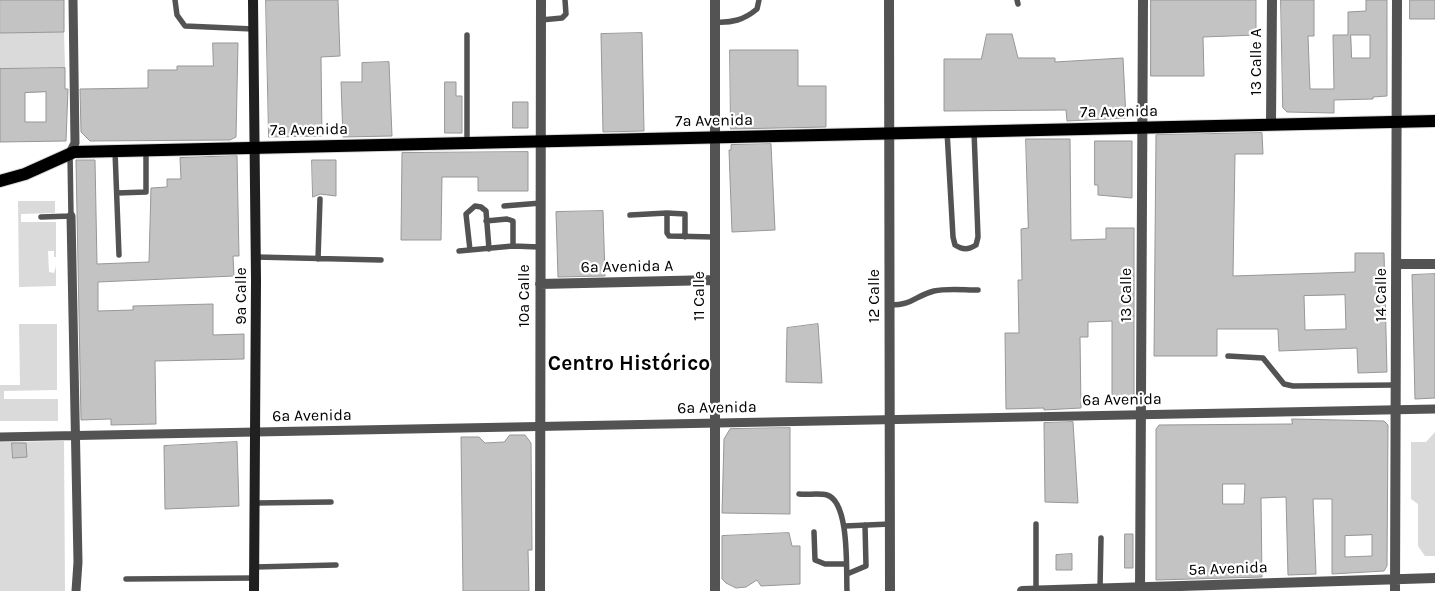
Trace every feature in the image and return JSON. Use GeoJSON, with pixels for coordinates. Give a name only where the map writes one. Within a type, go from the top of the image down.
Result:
{"type":"FeatureCollection","features":[{"type":"Feature","properties":{"kind":"main road","name":"9a Calle"},"geometry":{"type":"LineString","coordinates":[[253,0],[256,257],[254,591]]}},
{"type":"Feature","properties":{"kind":"main road","name":"7a Avenida"},"geometry":{"type":"LineString","coordinates":[[0,181],[25,174],[70,153],[115,151],[1435,121]]}},
{"type":"Feature","properties":{"kind":"street"},"geometry":{"type":"LineString","coordinates":[[70,153],[75,142],[73,0]]}},
{"type":"Feature","properties":{"kind":"street","name":"10a Calle"},"geometry":{"type":"LineString","coordinates":[[540,591],[539,247],[541,203],[541,0]]}},
{"type":"Feature","properties":{"kind":"street","name":"11 Calle"},"geometry":{"type":"LineString","coordinates":[[715,0],[715,591]]}},
{"type":"Feature","properties":{"kind":"street","name":"12 Calle"},"geometry":{"type":"LineString","coordinates":[[889,0],[890,591]]}},
{"type":"Feature","properties":{"kind":"street","name":"13 Calle"},"geometry":{"type":"LineString","coordinates":[[1140,589],[1141,415],[1138,243],[1142,128],[1142,0]]}},
{"type":"Feature","properties":{"kind":"street","name":"13 Calle A"},"geometry":{"type":"LineString","coordinates":[[1271,124],[1272,0]]}},
{"type":"Feature","properties":{"kind":"street","name":"14 Calle"},"geometry":{"type":"LineString","coordinates":[[1394,591],[1397,0]]}},
{"type":"Feature","properties":{"kind":"street"},"geometry":{"type":"LineString","coordinates":[[72,216],[77,436],[78,562],[76,591]]}},
{"type":"Feature","properties":{"kind":"street"},"geometry":{"type":"LineString","coordinates":[[1396,264],[1435,264]]}},
{"type":"Feature","properties":{"kind":"street","name":"6a Avenida A"},"geometry":{"type":"LineString","coordinates":[[540,284],[714,280]]}},
{"type":"Feature","properties":{"kind":"street","name":"6a Avenida"},"geometry":{"type":"LineString","coordinates":[[0,437],[1435,409]]}},
{"type":"Feature","properties":{"kind":"street","name":"5a Avenida"},"geometry":{"type":"LineString","coordinates":[[1022,591],[1140,589],[1435,578]]}},
{"type":"Feature","properties":{"kind":"lane"},"geometry":{"type":"LineString","coordinates":[[175,0],[177,15],[185,26],[253,29]]}},
{"type":"Feature","properties":{"kind":"lane"},"geometry":{"type":"LineString","coordinates":[[541,20],[562,18],[566,14],[565,0]]}},
{"type":"Feature","properties":{"kind":"lane"},"geometry":{"type":"LineString","coordinates":[[715,22],[737,21],[749,16],[757,9],[758,0]]}},
{"type":"Feature","properties":{"kind":"lane"},"geometry":{"type":"LineString","coordinates":[[467,35],[467,143]]}},
{"type":"Feature","properties":{"kind":"lane"},"geometry":{"type":"LineString","coordinates":[[947,131],[953,237],[955,246],[962,249],[970,249],[976,245],[978,237],[974,131]]}},
{"type":"Feature","properties":{"kind":"lane"},"geometry":{"type":"LineString","coordinates":[[117,193],[146,192],[146,150]]}},
{"type":"Feature","properties":{"kind":"lane"},"geometry":{"type":"LineString","coordinates":[[115,151],[119,255]]}},
{"type":"Feature","properties":{"kind":"lane"},"geometry":{"type":"LineString","coordinates":[[41,217],[72,216],[70,153]]}},
{"type":"Feature","properties":{"kind":"lane"},"geometry":{"type":"LineString","coordinates":[[318,259],[320,199]]}},
{"type":"Feature","properties":{"kind":"lane"},"geometry":{"type":"LineString","coordinates":[[504,206],[541,203]]}},
{"type":"Feature","properties":{"kind":"lane"},"geometry":{"type":"LineString","coordinates":[[470,250],[466,214],[475,206],[486,210],[489,249]]}},
{"type":"Feature","properties":{"kind":"lane"},"geometry":{"type":"LineString","coordinates":[[666,213],[666,233],[670,236],[714,237]]}},
{"type":"Feature","properties":{"kind":"lane"},"geometry":{"type":"LineString","coordinates":[[630,215],[684,214],[685,237]]}},
{"type":"Feature","properties":{"kind":"lane"},"geometry":{"type":"LineString","coordinates":[[486,221],[507,219],[513,221],[513,246]]}},
{"type":"Feature","properties":{"kind":"lane"},"geometry":{"type":"LineString","coordinates":[[459,251],[513,246],[539,247]]}},
{"type":"Feature","properties":{"kind":"lane"},"geometry":{"type":"LineString","coordinates":[[256,257],[381,260]]}},
{"type":"Feature","properties":{"kind":"lane"},"geometry":{"type":"LineString","coordinates":[[890,305],[910,304],[925,294],[937,290],[978,290]]}},
{"type":"Feature","properties":{"kind":"lane"},"geometry":{"type":"LineString","coordinates":[[1228,356],[1263,358],[1284,384],[1293,386],[1396,385]]}},
{"type":"Feature","properties":{"kind":"lane"},"geometry":{"type":"LineString","coordinates":[[799,494],[828,495],[836,502],[845,526],[847,591]]}},
{"type":"Feature","properties":{"kind":"lane"},"geometry":{"type":"LineString","coordinates":[[255,504],[331,502]]}},
{"type":"Feature","properties":{"kind":"lane"},"geometry":{"type":"LineString","coordinates":[[845,526],[890,524]]}},
{"type":"Feature","properties":{"kind":"lane"},"geometry":{"type":"LineString","coordinates":[[1036,524],[1043,591]]}},
{"type":"Feature","properties":{"kind":"lane"},"geometry":{"type":"LineString","coordinates":[[847,574],[866,566],[866,525]]}},
{"type":"Feature","properties":{"kind":"lane"},"geometry":{"type":"LineString","coordinates":[[814,532],[815,560],[825,564],[846,564]]}},
{"type":"Feature","properties":{"kind":"lane"},"geometry":{"type":"LineString","coordinates":[[1100,589],[1101,538]]}},
{"type":"Feature","properties":{"kind":"lane"},"geometry":{"type":"LineString","coordinates":[[255,567],[336,565]]}},
{"type":"Feature","properties":{"kind":"lane"},"geometry":{"type":"LineString","coordinates":[[126,578],[254,578]]}},
{"type":"Feature","properties":{"kind":"shaded area"},"geometry":{"type":"Polygon","coordinates":[[[64,32],[65,68],[0,69],[0,33],[64,32]]]}},
{"type":"Feature","properties":{"kind":"shaded area"},"geometry":{"type":"Polygon","coordinates":[[[18,201],[55,201],[55,213],[21,214],[21,222],[56,222],[56,257],[54,257],[54,251],[48,251],[49,272],[54,273],[56,266],[56,286],[19,287],[18,201]]]}},
{"type":"Feature","properties":{"kind":"shaded area"},"geometry":{"type":"Polygon","coordinates":[[[19,324],[57,324],[57,390],[4,391],[4,399],[58,399],[58,421],[0,421],[0,385],[20,385],[19,324]]]}},
{"type":"Feature","properties":{"kind":"shaded area"},"geometry":{"type":"Polygon","coordinates":[[[1435,432],[1435,556],[1425,556],[1418,546],[1418,504],[1411,499],[1411,442],[1426,442],[1435,432]]]}},
{"type":"Feature","properties":{"kind":"shaded area"},"geometry":{"type":"Polygon","coordinates":[[[64,441],[65,591],[0,591],[0,442],[64,441]]]}},
{"type":"Feature","properties":{"kind":"building"},"geometry":{"type":"Polygon","coordinates":[[[0,0],[64,0],[64,32],[0,33],[0,0]]]}},
{"type":"Feature","properties":{"kind":"building"},"geometry":{"type":"Polygon","coordinates":[[[266,0],[338,0],[340,56],[321,57],[322,136],[269,137],[266,0]]]}},
{"type":"Feature","properties":{"kind":"building"},"geometry":{"type":"Polygon","coordinates":[[[1151,0],[1256,0],[1256,35],[1203,37],[1204,76],[1151,76],[1151,0]]]}},
{"type":"Feature","properties":{"kind":"building"},"geometry":{"type":"Polygon","coordinates":[[[1281,0],[1314,0],[1314,36],[1308,36],[1310,89],[1334,89],[1333,35],[1348,35],[1348,12],[1366,11],[1366,0],[1387,0],[1387,96],[1373,97],[1373,99],[1334,100],[1334,113],[1287,112],[1283,108],[1281,0]],[[1351,35],[1352,58],[1370,58],[1370,35],[1351,35]]]}},
{"type":"Feature","properties":{"kind":"building"},"geometry":{"type":"Polygon","coordinates":[[[1410,0],[1435,0],[1435,19],[1410,19],[1410,0]]]}},
{"type":"Feature","properties":{"kind":"building"},"geometry":{"type":"Polygon","coordinates":[[[642,33],[644,131],[603,132],[601,34],[642,33]]]}},
{"type":"Feature","properties":{"kind":"building"},"geometry":{"type":"Polygon","coordinates":[[[987,34],[1012,34],[1018,58],[1055,58],[1055,62],[1123,58],[1126,118],[1067,121],[1066,110],[944,111],[944,59],[981,59],[987,34]]]}},
{"type":"Feature","properties":{"kind":"building"},"geometry":{"type":"Polygon","coordinates":[[[213,43],[238,43],[236,137],[230,140],[90,141],[81,132],[80,89],[148,88],[148,70],[177,70],[177,66],[213,66],[213,43]]]}},
{"type":"Feature","properties":{"kind":"building"},"geometry":{"type":"Polygon","coordinates":[[[730,50],[798,50],[798,86],[826,86],[826,127],[731,129],[730,50]]]}},
{"type":"Feature","properties":{"kind":"building"},"geometry":{"type":"Polygon","coordinates":[[[389,62],[392,136],[343,137],[341,82],[362,82],[362,63],[389,62]]]}},
{"type":"Feature","properties":{"kind":"building"},"geometry":{"type":"Polygon","coordinates":[[[65,68],[65,89],[68,89],[66,141],[0,142],[0,69],[65,68]],[[46,92],[25,93],[25,122],[46,122],[46,92]]]}},
{"type":"Feature","properties":{"kind":"building"},"geometry":{"type":"Polygon","coordinates":[[[445,82],[456,82],[456,96],[462,96],[462,133],[445,133],[445,82]]]}},
{"type":"Feature","properties":{"kind":"building"},"geometry":{"type":"Polygon","coordinates":[[[513,102],[528,102],[528,128],[513,128],[513,102]]]}},
{"type":"Feature","properties":{"kind":"building"},"geometry":{"type":"Polygon","coordinates":[[[1262,133],[1263,154],[1235,154],[1233,276],[1355,272],[1355,253],[1384,253],[1387,372],[1358,373],[1357,348],[1279,351],[1278,329],[1217,329],[1217,356],[1154,356],[1156,135],[1262,133]],[[1345,295],[1304,296],[1305,330],[1346,329],[1345,295]]]}},
{"type":"Feature","properties":{"kind":"building"},"geometry":{"type":"Polygon","coordinates":[[[1026,139],[1070,139],[1071,240],[1106,239],[1106,228],[1134,228],[1134,403],[1112,403],[1112,321],[1088,322],[1088,337],[1080,337],[1081,408],[1044,410],[1044,408],[1006,409],[1005,333],[1019,333],[1018,280],[1022,280],[1021,229],[1028,228],[1026,139]]]}},
{"type":"Feature","properties":{"kind":"building"},"geometry":{"type":"Polygon","coordinates":[[[1095,141],[1132,141],[1132,198],[1098,195],[1098,185],[1095,185],[1095,141]]]}},
{"type":"Feature","properties":{"kind":"building"},"geometry":{"type":"Polygon","coordinates":[[[771,144],[775,230],[732,232],[729,150],[731,150],[731,145],[771,144]]]}},
{"type":"Feature","properties":{"kind":"building"},"geometry":{"type":"Polygon","coordinates":[[[528,152],[528,191],[478,191],[478,177],[442,177],[441,240],[401,240],[402,153],[528,152]]]}},
{"type":"Feature","properties":{"kind":"building"},"geometry":{"type":"Polygon","coordinates":[[[237,156],[239,256],[233,256],[234,276],[98,282],[98,311],[133,310],[133,306],[213,304],[213,335],[244,334],[244,359],[155,361],[156,424],[111,425],[111,419],[81,420],[76,160],[95,160],[97,264],[149,262],[151,188],[167,187],[167,179],[181,179],[180,158],[237,156]]]}},
{"type":"Feature","properties":{"kind":"building"},"geometry":{"type":"Polygon","coordinates":[[[312,160],[336,160],[336,196],[320,194],[313,197],[312,160]]]}},
{"type":"Feature","properties":{"kind":"building"},"geometry":{"type":"Polygon","coordinates":[[[603,211],[605,276],[558,277],[556,212],[603,211]]]}},
{"type":"Feature","properties":{"kind":"building"},"geometry":{"type":"Polygon","coordinates":[[[1435,274],[1435,398],[1415,399],[1412,275],[1435,274]]]}},
{"type":"Feature","properties":{"kind":"building"},"geometry":{"type":"Polygon","coordinates":[[[818,324],[822,383],[786,382],[787,328],[818,324]]]}},
{"type":"Feature","properties":{"kind":"building"},"geometry":{"type":"Polygon","coordinates":[[[1292,419],[1384,421],[1388,425],[1387,566],[1384,571],[1332,574],[1332,499],[1313,499],[1316,574],[1288,575],[1286,497],[1261,498],[1262,577],[1156,580],[1156,429],[1159,425],[1292,424],[1292,419]],[[1223,484],[1223,504],[1244,504],[1245,484],[1223,484]],[[1372,535],[1345,536],[1345,557],[1372,556],[1372,535]]]}},
{"type":"Feature","properties":{"kind":"building"},"geometry":{"type":"Polygon","coordinates":[[[1073,422],[1078,503],[1045,502],[1044,423],[1073,422]]]}},
{"type":"Feature","properties":{"kind":"building"},"geometry":{"type":"Polygon","coordinates":[[[790,428],[790,514],[722,513],[724,439],[730,429],[790,428]]]}},
{"type":"Feature","properties":{"kind":"building"},"geometry":{"type":"Polygon","coordinates":[[[510,435],[525,435],[531,443],[532,550],[528,550],[529,591],[463,591],[461,437],[479,437],[485,443],[504,442],[510,435]]]}},
{"type":"Feature","properties":{"kind":"building"},"geometry":{"type":"Polygon","coordinates":[[[237,442],[239,506],[165,509],[164,446],[237,442]]]}},
{"type":"Feature","properties":{"kind":"building"},"geometry":{"type":"Polygon","coordinates":[[[12,443],[26,443],[27,457],[13,458],[12,443]]]}},
{"type":"Feature","properties":{"kind":"building"},"geometry":{"type":"Polygon","coordinates":[[[789,533],[792,546],[800,546],[800,584],[761,586],[757,580],[746,587],[736,588],[722,579],[722,536],[789,533]]]}},
{"type":"Feature","properties":{"kind":"building"},"geometry":{"type":"Polygon","coordinates":[[[1125,534],[1133,534],[1133,568],[1125,568],[1125,534]]]}},
{"type":"Feature","properties":{"kind":"building"},"geometry":{"type":"Polygon","coordinates":[[[1072,554],[1072,570],[1056,570],[1056,555],[1072,554]]]}},
{"type":"Feature","properties":{"kind":"district","name":"Centro Histórico"},"geometry":{"type":"Point","coordinates":[629,364]}}]}
